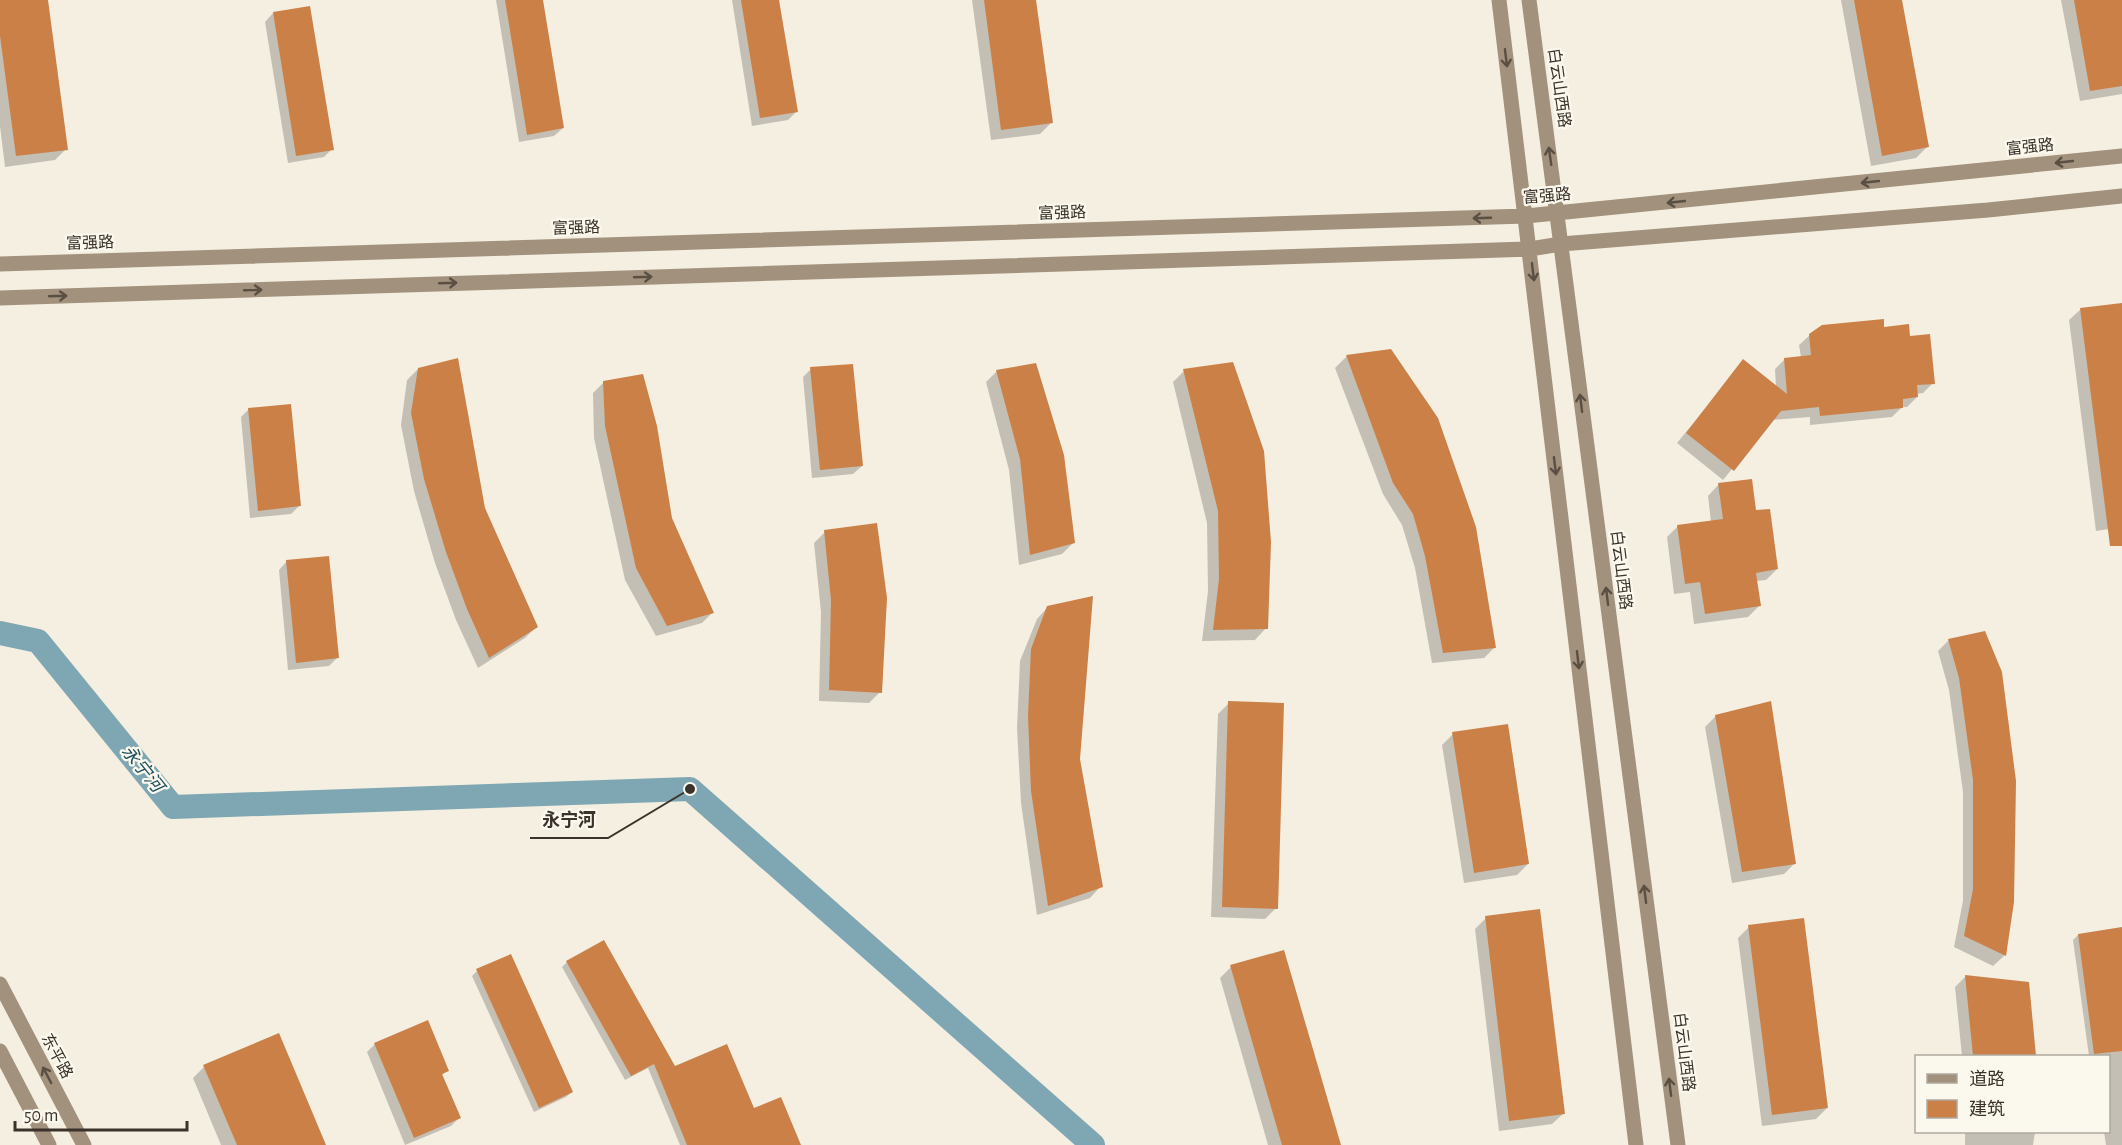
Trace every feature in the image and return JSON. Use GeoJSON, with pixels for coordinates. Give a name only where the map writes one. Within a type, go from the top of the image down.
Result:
{"type":"FeatureCollection","features":[{"type":"Feature","properties":{"kind":"main road"},"geometry":{"type":"LineString","coordinates":[[1499,0],[1636,1145]]}},
{"type":"Feature","properties":{"kind":"main road","name":"白云山西路"},"geometry":{"type":"LineString","coordinates":[[1529,0],[1678,1145]]}},
{"type":"Feature","properties":{"kind":"main road","name":"富强路"},"geometry":{"type":"LineString","coordinates":[[0,264],[1526,216],[2122,156]]}},
{"type":"Feature","properties":{"kind":"main road"},"geometry":{"type":"LineString","coordinates":[[0,298],[1530,249],[1561,244],[1988,210],[2122,196]]}},
{"type":"Feature","properties":{"kind":"main road","name":"东平路"},"geometry":{"type":"LineString","coordinates":[[0,984],[84,1145]]}},
{"type":"Feature","properties":{"kind":"main road"},"geometry":{"type":"LineString","coordinates":[[0,1051],[49,1145]]}},
{"type":"Feature","properties":{"kind":"building"},"geometry":{"type":"Polygon","coordinates":[[[0,0],[48,0],[68,150],[16,156],[0,36],[0,0]]]}},
{"type":"Feature","properties":{"kind":"building"},"geometry":{"type":"Polygon","coordinates":[[[505,0],[543,0],[564,128],[527,135],[505,0]]]}},
{"type":"Feature","properties":{"kind":"building"},"geometry":{"type":"Polygon","coordinates":[[[741,0],[779,0],[798,112],[760,118],[741,0]]]}},
{"type":"Feature","properties":{"kind":"building"},"geometry":{"type":"Polygon","coordinates":[[[984,0],[1036,0],[1053,123],[1001,130],[984,0]]]}},
{"type":"Feature","properties":{"kind":"building"},"geometry":{"type":"Polygon","coordinates":[[[1854,0],[1902,0],[1929,147],[1882,156],[1854,0]]]}},
{"type":"Feature","properties":{"kind":"building"},"geometry":{"type":"Polygon","coordinates":[[[2074,0],[2122,0],[2122,86],[2090,91],[2074,0]]]}},
{"type":"Feature","properties":{"kind":"building"},"geometry":{"type":"Polygon","coordinates":[[[310,6],[334,150],[296,156],[273,12],[310,6]]]}},
{"type":"Feature","properties":{"kind":"building"},"geometry":{"type":"Polygon","coordinates":[[[2122,303],[2122,546],[2110,546],[2080,308],[2122,303]]]}},
{"type":"Feature","properties":{"kind":"building"},"geometry":{"type":"Polygon","coordinates":[[[1884,319],[1884,327],[1909,324],[1910,336],[1930,334],[1935,384],[1917,385],[1918,397],[1903,399],[1903,408],[1820,416],[1819,407],[1781,411],[1734,471],[1686,433],[1743,359],[1787,394],[1784,358],[1811,355],[1809,334],[1822,325],[1884,319]]]}},
{"type":"Feature","properties":{"kind":"building"},"geometry":{"type":"Polygon","coordinates":[[[1391,349],[1438,418],[1476,527],[1496,648],[1443,653],[1425,556],[1413,514],[1393,483],[1346,355],[1391,349]]]}},
{"type":"Feature","properties":{"kind":"building"},"geometry":{"type":"Polygon","coordinates":[[[458,358],[485,508],[538,627],[489,658],[467,609],[446,552],[424,479],[411,413],[418,368],[458,358]]]}},
{"type":"Feature","properties":{"kind":"building"},"geometry":{"type":"Polygon","coordinates":[[[1233,362],[1264,451],[1271,542],[1268,629],[1213,630],[1219,579],[1218,511],[1183,369],[1233,362]]]}},
{"type":"Feature","properties":{"kind":"building"},"geometry":{"type":"Polygon","coordinates":[[[1036,363],[1064,455],[1075,543],[1030,555],[1020,459],[996,370],[1036,363]]]}},
{"type":"Feature","properties":{"kind":"building"},"geometry":{"type":"Polygon","coordinates":[[[853,364],[863,466],[820,470],[810,367],[853,364]]]}},
{"type":"Feature","properties":{"kind":"building"},"geometry":{"type":"Polygon","coordinates":[[[643,374],[657,426],[672,518],[714,613],[667,626],[636,568],[605,426],[603,381],[643,374]]]}},
{"type":"Feature","properties":{"kind":"building"},"geometry":{"type":"Polygon","coordinates":[[[291,404],[301,506],[258,511],[248,408],[291,404]]]}},
{"type":"Feature","properties":{"kind":"building"},"geometry":{"type":"Polygon","coordinates":[[[1752,479],[1756,510],[1770,509],[1778,569],[1756,573],[1761,606],[1705,614],[1700,582],[1685,584],[1677,525],[1723,519],[1718,483],[1752,479]]]}},
{"type":"Feature","properties":{"kind":"building"},"geometry":{"type":"Polygon","coordinates":[[[877,523],[887,598],[882,693],[829,690],[831,600],[824,530],[877,523]]]}},
{"type":"Feature","properties":{"kind":"building"},"geometry":{"type":"Polygon","coordinates":[[[329,556],[339,658],[296,663],[286,560],[329,556]]]}},
{"type":"Feature","properties":{"kind":"building"},"geometry":{"type":"Polygon","coordinates":[[[1093,596],[1080,759],[1103,887],[1048,906],[1031,791],[1028,716],[1031,649],[1047,606],[1093,596]]]}},
{"type":"Feature","properties":{"kind":"building"},"geometry":{"type":"Polygon","coordinates":[[[1985,631],[2002,672],[2016,781],[2014,902],[2006,956],[1964,936],[1973,889],[1973,780],[1959,678],[1948,639],[1985,631]]]}},
{"type":"Feature","properties":{"kind":"building"},"geometry":{"type":"Polygon","coordinates":[[[1228,701],[1284,703],[1278,909],[1222,907],[1228,701]]]}},
{"type":"Feature","properties":{"kind":"building"},"geometry":{"type":"Polygon","coordinates":[[[1771,701],[1796,864],[1742,872],[1715,715],[1771,701]]]}},
{"type":"Feature","properties":{"kind":"building"},"geometry":{"type":"Polygon","coordinates":[[[1508,724],[1529,864],[1474,873],[1452,732],[1508,724]]]}},
{"type":"Feature","properties":{"kind":"building"},"geometry":{"type":"Polygon","coordinates":[[[1540,909],[1565,1114],[1509,1121],[1485,916],[1540,909]]]}},
{"type":"Feature","properties":{"kind":"building"},"geometry":{"type":"Polygon","coordinates":[[[1804,918],[1828,1108],[1772,1115],[1748,925],[1804,918]]]}},
{"type":"Feature","properties":{"kind":"building"},"geometry":{"type":"Polygon","coordinates":[[[2122,927],[2122,1051],[2094,1054],[2078,934],[2122,927]]]}},
{"type":"Feature","properties":{"kind":"building"},"geometry":{"type":"Polygon","coordinates":[[[604,940],[675,1066],[727,1044],[754,1108],[781,1097],[801,1145],[687,1145],[654,1064],[631,1076],[566,961],[604,940]]]}},
{"type":"Feature","properties":{"kind":"building"},"geometry":{"type":"Polygon","coordinates":[[[1284,950],[1341,1145],[1282,1145],[1230,965],[1284,950]]]}},
{"type":"Feature","properties":{"kind":"building"},"geometry":{"type":"Polygon","coordinates":[[[511,954],[573,1092],[539,1108],[476,969],[511,954]]]}},
{"type":"Feature","properties":{"kind":"building"},"geometry":{"type":"Polygon","coordinates":[[[1965,975],[2029,982],[2036,1055],[1973,1055],[1965,975]]]}},
{"type":"Feature","properties":{"kind":"building"},"geometry":{"type":"Polygon","coordinates":[[[428,1020],[449,1071],[442,1074],[461,1118],[414,1138],[374,1043],[428,1020]]]}},
{"type":"Feature","properties":{"kind":"building"},"geometry":{"type":"Polygon","coordinates":[[[279,1033],[326,1145],[237,1145],[203,1065],[279,1033]]]}},
{"type":"Feature","properties":{"kind":"waterway","name":"永宁河"},"geometry":{"type":"LineString","coordinates":[[0,633],[38,641],[173,807],[690,789],[1093,1145]]}},
{"type":"Feature","properties":{"kind":"place","name":"永宁河"},"geometry":{"type":"Point","coordinates":[690,789]}}]}
